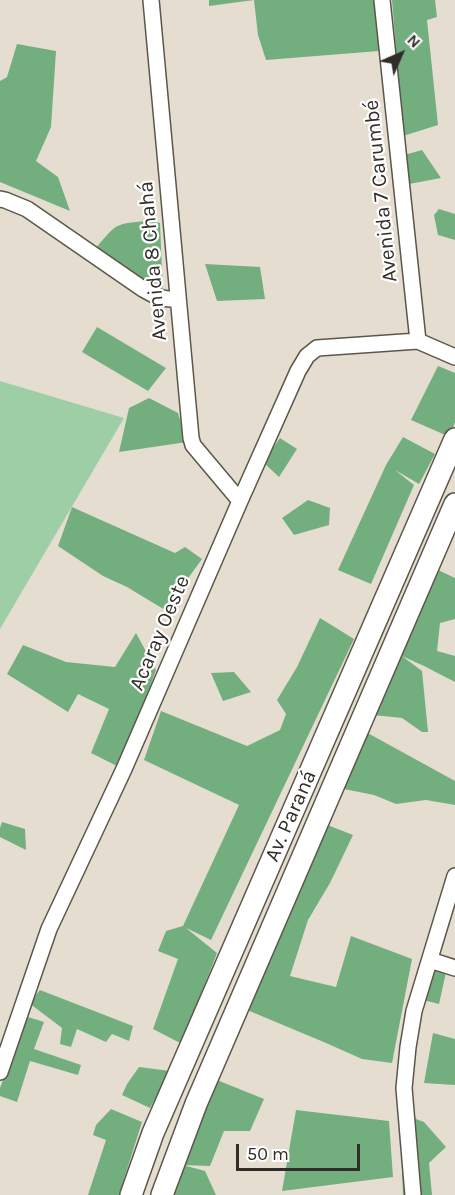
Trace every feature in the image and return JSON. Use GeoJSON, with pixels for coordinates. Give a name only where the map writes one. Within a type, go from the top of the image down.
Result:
{"type":"FeatureCollection","features":[{"type":"Feature","properties":{"kind":"street","name":"Avenida 8 Chahá"},"geometry":{"type":"LineString","coordinates":[[151,0],[191,438],[198,452],[240,501]]}},
{"type":"Feature","properties":{"kind":"street","name":"Avenida 7 Carumbé"},"geometry":{"type":"LineString","coordinates":[[382,0],[418,341]]}},
{"type":"Feature","properties":{"kind":"street"},"geometry":{"type":"LineString","coordinates":[[0,199],[27,209],[157,297],[165,300],[178,299]]}},
{"type":"Feature","properties":{"kind":"street","name":"Acaray Oeste"},"geometry":{"type":"LineString","coordinates":[[0,1072],[49,929],[124,769],[298,370],[312,351],[317,348],[418,341],[455,357]]}},
{"type":"Feature","properties":{"kind":"street","name":"Av. Paraná"},"geometry":{"type":"LineString","coordinates":[[131,1195],[153,1133],[455,439]]}},
{"type":"Feature","properties":{"kind":"street","name":"Av. Paraná"},"geometry":{"type":"LineString","coordinates":[[162,1195],[196,1104],[455,504]]}},
{"type":"Feature","properties":{"kind":"street"},"geometry":{"type":"LineString","coordinates":[[412,1195],[404,1088],[408,1047],[414,1011],[455,876]]}},
{"type":"Feature","properties":{"kind":"street"},"geometry":{"type":"LineString","coordinates":[[430,960],[455,968]]}},
{"type":"Feature","properties":{"kind":"street"},"geometry":{"type":"LineString","coordinates":[[203,1018],[229,1028]]}},
{"type":"Feature","properties":{"kind":"green space"},"geometry":{"type":"Polygon","coordinates":[[[209,0],[254,0],[209,6],[209,0]]]}},
{"type":"Feature","properties":{"kind":"green space"},"geometry":{"type":"Polygon","coordinates":[[[254,0],[380,0],[379,51],[266,60],[258,35],[254,0]]]}},
{"type":"Feature","properties":{"kind":"green space"},"geometry":{"type":"Polygon","coordinates":[[[392,0],[435,0],[437,17],[427,20],[438,125],[403,136],[392,0]]]}},
{"type":"Feature","properties":{"kind":"green space"},"geometry":{"type":"Polygon","coordinates":[[[17,44],[56,51],[51,127],[36,161],[58,177],[70,211],[0,182],[0,81],[7,77],[17,44]]]}},
{"type":"Feature","properties":{"kind":"green space"},"geometry":{"type":"Polygon","coordinates":[[[422,150],[441,178],[409,184],[404,155],[422,150]]]}},
{"type":"Feature","properties":{"kind":"green space"},"geometry":{"type":"Polygon","coordinates":[[[439,209],[455,214],[455,240],[438,235],[434,215],[439,209]]]}},
{"type":"Feature","properties":{"kind":"green space"},"geometry":{"type":"Polygon","coordinates":[[[146,221],[160,223],[163,294],[96,248],[117,226],[146,221]]]}},
{"type":"Feature","properties":{"kind":"green space"},"geometry":{"type":"Polygon","coordinates":[[[205,264],[260,267],[265,299],[217,301],[205,264]]]}},
{"type":"Feature","properties":{"kind":"green space"},"geometry":{"type":"Polygon","coordinates":[[[97,327],[166,368],[148,391],[82,352],[97,327]]]}},
{"type":"Feature","properties":{"kind":"green space"},"geometry":{"type":"Polygon","coordinates":[[[438,366],[455,373],[455,422],[450,437],[411,420],[438,366]]]}},
{"type":"Feature","properties":{"kind":"green space"},"geometry":{"type":"Polygon","coordinates":[[[0,381],[124,418],[0,629],[0,381]]]}},
{"type":"Feature","properties":{"kind":"green space"},"geometry":{"type":"Polygon","coordinates":[[[149,398],[178,413],[187,442],[119,452],[129,408],[149,398]]]}},
{"type":"Feature","properties":{"kind":"green space"},"geometry":{"type":"Polygon","coordinates":[[[403,437],[435,454],[419,484],[395,470],[414,485],[371,584],[338,570],[386,465],[403,437]]]}},
{"type":"Feature","properties":{"kind":"green space"},"geometry":{"type":"Polygon","coordinates":[[[280,438],[297,449],[279,477],[263,462],[280,438]]]}},
{"type":"Feature","properties":{"kind":"green space"},"geometry":{"type":"Polygon","coordinates":[[[308,500],[330,508],[329,525],[294,535],[282,518],[308,500]]]}},
{"type":"Feature","properties":{"kind":"green space"},"geometry":{"type":"Polygon","coordinates":[[[72,507],[175,553],[185,547],[202,559],[165,610],[127,587],[103,576],[58,546],[72,507]]]}},
{"type":"Feature","properties":{"kind":"green space"},"geometry":{"type":"Polygon","coordinates":[[[438,570],[455,578],[455,619],[440,623],[437,651],[455,656],[455,682],[402,656],[422,671],[428,732],[422,732],[402,718],[373,715],[394,652],[438,570]]]}},
{"type":"Feature","properties":{"kind":"green space"},"geometry":{"type":"Polygon","coordinates":[[[320,618],[354,639],[211,940],[186,928],[217,953],[182,1044],[153,1029],[178,959],[158,951],[166,931],[183,926],[239,805],[144,760],[161,711],[247,746],[280,730],[286,714],[277,700],[297,667],[320,618]]]}},
{"type":"Feature","properties":{"kind":"green space"},"geometry":{"type":"Polygon","coordinates":[[[136,633],[156,670],[121,768],[91,753],[109,709],[78,694],[68,712],[7,674],[23,645],[66,662],[115,667],[136,633]]]}},
{"type":"Feature","properties":{"kind":"green space"},"geometry":{"type":"Polygon","coordinates":[[[234,672],[251,692],[223,701],[211,673],[234,672]]]}},
{"type":"Feature","properties":{"kind":"green space"},"geometry":{"type":"Polygon","coordinates":[[[364,731],[455,781],[455,805],[426,800],[396,804],[374,795],[339,788],[364,731]]]}},
{"type":"Feature","properties":{"kind":"green space"},"geometry":{"type":"Polygon","coordinates":[[[2,822],[25,829],[26,850],[0,837],[2,822]]]}},
{"type":"Feature","properties":{"kind":"green space"},"geometry":{"type":"Polygon","coordinates":[[[320,822],[353,835],[330,883],[308,920],[290,976],[336,987],[351,936],[412,959],[392,1063],[362,1059],[240,1007],[320,822]]]}},
{"type":"Feature","properties":{"kind":"green space"},"geometry":{"type":"Polygon","coordinates":[[[435,960],[447,968],[439,1004],[419,999],[435,960]]]}},
{"type":"Feature","properties":{"kind":"green space"},"geometry":{"type":"Polygon","coordinates":[[[40,990],[133,1026],[129,1041],[112,1034],[106,1042],[77,1029],[71,1047],[60,1044],[62,1028],[29,1003],[40,990]]]}},
{"type":"Feature","properties":{"kind":"green space"},"geometry":{"type":"Polygon","coordinates":[[[28,1017],[44,1022],[34,1049],[81,1065],[78,1075],[30,1061],[17,1102],[0,1096],[0,1088],[28,1017]]]}},
{"type":"Feature","properties":{"kind":"green space"},"geometry":{"type":"Polygon","coordinates":[[[433,1033],[455,1039],[455,1085],[424,1083],[433,1033]]]}},
{"type":"Feature","properties":{"kind":"green space"},"geometry":{"type":"Polygon","coordinates":[[[139,1067],[170,1071],[150,1108],[122,1095],[139,1067]]]}},
{"type":"Feature","properties":{"kind":"green space"},"geometry":{"type":"Polygon","coordinates":[[[212,1078],[264,1099],[250,1131],[224,1131],[210,1166],[183,1165],[212,1078]]]}},
{"type":"Feature","properties":{"kind":"green space"},"geometry":{"type":"Polygon","coordinates":[[[111,1109],[142,1122],[119,1195],[88,1195],[106,1140],[93,1135],[96,1125],[111,1109]]]}},
{"type":"Feature","properties":{"kind":"green space"},"geometry":{"type":"Polygon","coordinates":[[[296,1110],[389,1121],[393,1177],[282,1191],[296,1110]]]}},
{"type":"Feature","properties":{"kind":"green space"},"geometry":{"type":"Polygon","coordinates":[[[400,1113],[424,1122],[446,1147],[429,1163],[432,1195],[403,1195],[400,1113]]]}},
{"type":"Feature","properties":{"kind":"green space"},"geometry":{"type":"Polygon","coordinates":[[[183,1165],[205,1171],[216,1195],[173,1195],[183,1165]]]}}]}
